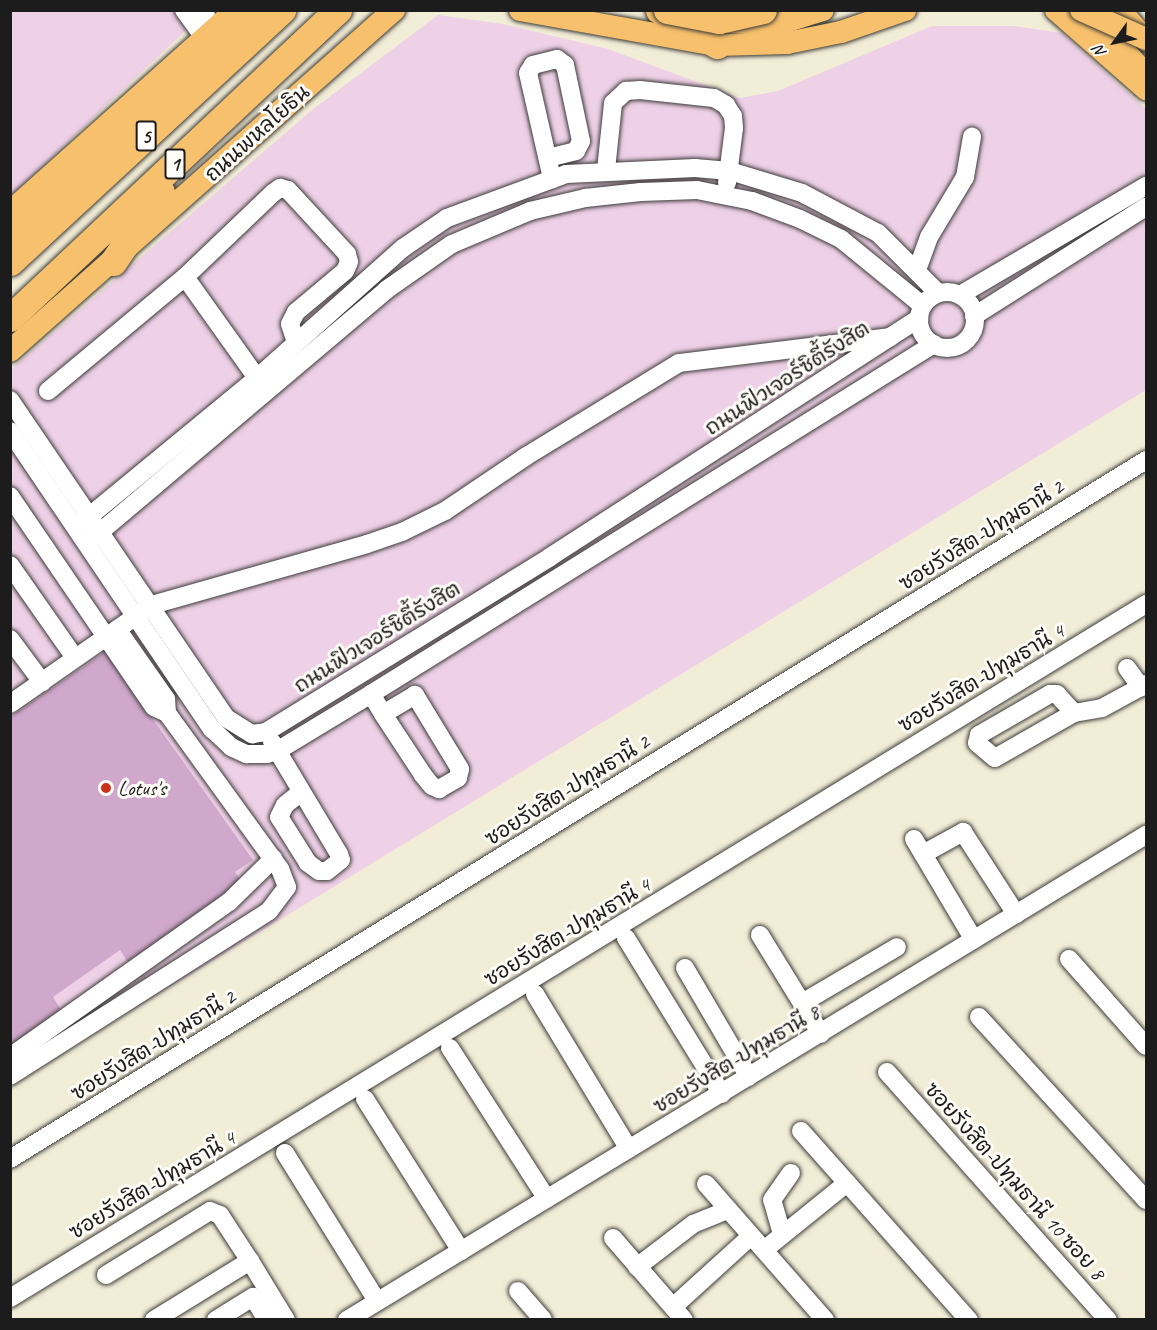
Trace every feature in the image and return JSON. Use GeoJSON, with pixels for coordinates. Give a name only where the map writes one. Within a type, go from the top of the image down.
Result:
{"type":"FeatureCollection","features":[{"type":"Feature","properties":{"kind":"highway","name":"1"},"geometry":{"type":"LineString","coordinates":[[10,251],[272,10]]}},
{"type":"Feature","properties":{"kind":"highway","name":"5"},"geometry":{"type":"LineString","coordinates":[[10,262],[282,10]]}},
{"type":"Feature","properties":{"kind":"highway","name":"5"},"geometry":{"type":"LineString","coordinates":[[10,301],[324,10]]}},
{"type":"Feature","properties":{"kind":"highway","name":"ถนนพหลโยธิน"},"geometry":{"type":"LineString","coordinates":[[10,318],[338,10]]}},
{"type":"Feature","properties":{"kind":"highway"},"geometry":{"type":"LineString","coordinates":[[96,238],[169,181],[355,10]]}},
{"type":"Feature","properties":{"kind":"highway"},"geometry":{"type":"LineString","coordinates":[[659,10],[717,45]]}},
{"type":"Feature","properties":{"kind":"highway"},"geometry":{"type":"LineString","coordinates":[[667,10],[718,20],[763,10]]}},
{"type":"Feature","properties":{"kind":"highway"},"geometry":{"type":"LineString","coordinates":[[113,262],[169,181]]}},
{"type":"Feature","properties":{"kind":"main road"},"geometry":{"type":"LineString","coordinates":[[16,223],[214,48],[267,10]]}},
{"type":"Feature","properties":{"kind":"main road","name":"ถนนพหลโยธิน"},"geometry":{"type":"LineString","coordinates":[[10,351],[113,262],[394,10]]}},
{"type":"Feature","properties":{"kind":"main road"},"geometry":{"type":"LineString","coordinates":[[520,10],[717,45],[787,43],[841,32],[905,10]]}},
{"type":"Feature","properties":{"kind":"main road"},"geometry":{"type":"LineString","coordinates":[[692,10],[725,22],[760,25],[820,11]]}},
{"type":"Feature","properties":{"kind":"main road"},"geometry":{"type":"LineString","coordinates":[[1056,10],[1146,89]]}},
{"type":"Feature","properties":{"kind":"main road"},"geometry":{"type":"LineString","coordinates":[[1080,10],[1146,39]]}},
{"type":"Feature","properties":{"kind":"main road"},"geometry":{"type":"LineString","coordinates":[[1089,10],[1146,76]]}},
{"type":"Feature","properties":{"kind":"main road"},"geometry":{"type":"LineString","coordinates":[[1120,10],[1146,39]]}},
{"type":"Feature","properties":{"kind":"main road"},"geometry":{"type":"LineString","coordinates":[[16,223],[217,21]]}},
{"type":"Feature","properties":{"kind":"street"},"geometry":{"type":"LineString","coordinates":[[184,10],[217,21]]}},
{"type":"Feature","properties":{"kind":"street"},"geometry":{"type":"LineString","coordinates":[[552,178],[528,73],[533,65],[557,60],[565,65],[581,141],[576,151],[580,171]]}},
{"type":"Feature","properties":{"kind":"street"},"geometry":{"type":"LineString","coordinates":[[606,170],[613,103],[626,91],[640,90],[714,98],[726,105],[733,116],[730,171],[725,196]]}},
{"type":"Feature","properties":{"kind":"street"},"geometry":{"type":"LineString","coordinates":[[917,270],[929,237],[965,177],[972,137]]}},
{"type":"Feature","properties":{"kind":"street"},"geometry":{"type":"LineString","coordinates":[[548,158],[576,151]]}},
{"type":"Feature","properties":{"kind":"street"},"geometry":{"type":"LineString","coordinates":[[83,522],[257,378],[371,274],[447,218],[552,178],[580,171],[695,168],[730,171],[802,193],[856,218],[894,246],[938,293],[960,295],[1146,186]]}},
{"type":"Feature","properties":{"kind":"street"},"geometry":{"type":"LineString","coordinates":[[48,391],[185,277],[280,188],[288,190],[347,254],[349,262],[345,271],[296,312],[290,324],[296,342]]}},
{"type":"Feature","properties":{"kind":"street"},"geometry":{"type":"LineString","coordinates":[[94,538],[386,290],[452,244],[530,211],[585,198],[641,192],[697,190],[725,196],[800,219],[841,239],[920,312],[922,333],[934,344],[948,348],[963,343],[972,331],[974,316],[960,295]]}},
{"type":"Feature","properties":{"kind":"street"},"geometry":{"type":"LineString","coordinates":[[974,316],[1146,207]]}},
{"type":"Feature","properties":{"kind":"street"},"geometry":{"type":"LineString","coordinates":[[371,274],[386,290]]}},
{"type":"Feature","properties":{"kind":"street"},"geometry":{"type":"LineString","coordinates":[[185,277],[257,378]]}},
{"type":"Feature","properties":{"kind":"street"},"geometry":{"type":"LineString","coordinates":[[895,336],[938,293]]}},
{"type":"Feature","properties":{"kind":"street","name":"ถนนฟิวเจอร์ซิตี้รังสิต"},"geometry":{"type":"LineString","coordinates":[[266,732],[550,557],[895,336]]}},
{"type":"Feature","properties":{"kind":"street","name":"ถนนฟิวเจอร์ซิตี้รังสิต"},"geometry":{"type":"LineString","coordinates":[[144,610],[402,532],[444,511],[525,457],[679,363],[895,336]]}},
{"type":"Feature","properties":{"kind":"street"},"geometry":{"type":"LineString","coordinates":[[144,610],[212,729],[231,747],[246,754],[277,751],[934,344]]}},
{"type":"Feature","properties":{"kind":"street"},"geometry":{"type":"LineString","coordinates":[[10,400],[83,522],[144,610],[226,718],[252,734],[266,732],[300,793]]}},
{"type":"Feature","properties":{"kind":"street"},"geometry":{"type":"LineString","coordinates":[[10,431],[83,522]]}},
{"type":"Feature","properties":{"kind":"street","name":"ซอยรังสิต-ปทุมธานี 2"},"geometry":{"type":"LineString","coordinates":[[10,1159],[1146,460]]}},
{"type":"Feature","properties":{"kind":"street"},"geometry":{"type":"LineString","coordinates":[[10,496],[111,633],[166,699],[167,713],[273,859],[287,887],[269,911],[10,1076]]}},
{"type":"Feature","properties":{"kind":"street"},"geometry":{"type":"LineString","coordinates":[[550,557],[562,576]]}},
{"type":"Feature","properties":{"kind":"street"},"geometry":{"type":"LineString","coordinates":[[10,565],[75,658]]}},
{"type":"Feature","properties":{"kind":"street","name":"ซอยรังสิต-ปทุมธานี 4"},"geometry":{"type":"LineString","coordinates":[[10,1298],[1146,604]]}},
{"type":"Feature","properties":{"kind":"street"},"geometry":{"type":"LineString","coordinates":[[11,702],[144,610]]}},
{"type":"Feature","properties":{"kind":"street"},"geometry":{"type":"LineString","coordinates":[[10,639],[42,682]]}},
{"type":"Feature","properties":{"kind":"street"},"geometry":{"type":"LineString","coordinates":[[1074,713],[1061,697],[1050,694],[979,735],[977,743],[995,758],[1074,713],[1102,708],[1144,686],[1127,668]]}},
{"type":"Feature","properties":{"kind":"street"},"geometry":{"type":"LineString","coordinates":[[371,694],[383,714],[432,786],[439,789],[458,778],[460,769],[415,695],[383,714]]}},
{"type":"Feature","properties":{"kind":"street"},"geometry":{"type":"LineString","coordinates":[[974,940],[918,846],[963,832],[1016,914]]}},
{"type":"Feature","properties":{"kind":"street","name":"ซอยรังสิต-ปทุมธานี 8"},"geometry":{"type":"LineString","coordinates":[[347,1320],[1146,835]]}},
{"type":"Feature","properties":{"kind":"street"},"geometry":{"type":"LineString","coordinates":[[10,1058],[229,902],[273,859]]}},
{"type":"Feature","properties":{"kind":"street"},"geometry":{"type":"LineString","coordinates":[[760,935],[821,1034]]}},
{"type":"Feature","properties":{"kind":"street"},"geometry":{"type":"LineString","coordinates":[[626,938],[722,1094]]}},
{"type":"Feature","properties":{"kind":"street"},"geometry":{"type":"LineString","coordinates":[[802,1003],[897,947]]}},
{"type":"Feature","properties":{"kind":"street"},"geometry":{"type":"LineString","coordinates":[[1069,959],[1146,1046]]}},
{"type":"Feature","properties":{"kind":"street"},"geometry":{"type":"LineString","coordinates":[[685,968],[749,1077]]}},
{"type":"Feature","properties":{"kind":"street"},"geometry":{"type":"LineString","coordinates":[[535,994],[629,1149]]}},
{"type":"Feature","properties":{"kind":"street"},"geometry":{"type":"LineString","coordinates":[[979,1017],[1146,1200]]}},
{"type":"Feature","properties":{"kind":"street"},"geometry":{"type":"LineString","coordinates":[[450,1048],[547,1198]]}},
{"type":"Feature","properties":{"kind":"street","name":"ซอยรังสิต-ปทุมธานี 10 ซอย 8"},"geometry":{"type":"LineString","coordinates":[[887,1072],[1108,1320]]}},
{"type":"Feature","properties":{"kind":"street"},"geometry":{"type":"LineString","coordinates":[[365,1099],[461,1251]]}},
{"type":"Feature","properties":{"kind":"street"},"geometry":{"type":"LineString","coordinates":[[801,1131],[969,1320]]}},
{"type":"Feature","properties":{"kind":"street"},"geometry":{"type":"LineString","coordinates":[[285,1153],[377,1301]]}},
{"type":"Feature","properties":{"kind":"street"},"geometry":{"type":"LineString","coordinates":[[782,1234],[772,1200],[791,1173]]}},
{"type":"Feature","properties":{"kind":"street"},"geometry":{"type":"LineString","coordinates":[[765,1250],[847,1183]]}},
{"type":"Feature","properties":{"kind":"street"},"geometry":{"type":"LineString","coordinates":[[705,1184],[825,1320]]}},
{"type":"Feature","properties":{"kind":"street"},"geometry":{"type":"LineString","coordinates":[[636,1267],[693,1224],[728,1210]]}},
{"type":"Feature","properties":{"kind":"street"},"geometry":{"type":"LineString","coordinates":[[106,1275],[210,1211],[220,1215],[286,1320]]}},
{"type":"Feature","properties":{"kind":"street"},"geometry":{"type":"LineString","coordinates":[[612,1238],[678,1313],[751,1236]]}},
{"type":"Feature","properties":{"kind":"street"},"geometry":{"type":"LineString","coordinates":[[154,1320],[250,1261]]}},
{"type":"Feature","properties":{"kind":"street"},"geometry":{"type":"LineString","coordinates":[[518,1291],[543,1320]]}},
{"type":"Feature","properties":{"kind":"street"},"geometry":{"type":"LineString","coordinates":[[216,1320],[253,1296],[267,1320]]}},
{"type":"Feature","properties":{"kind":"shaded area"},"geometry":{"type":"Polygon","coordinates":[[[11,11],[206,11],[11,196],[11,11]]]}},
{"type":"Feature","properties":{"kind":"shaded area"},"geometry":{"type":"Polygon","coordinates":[[[438,15],[503,24],[608,49],[740,98],[778,91],[932,26],[1014,26],[1062,33],[1146,109],[1146,390],[11,1084],[11,369],[312,110],[438,15]]]}},
{"type":"Feature","properties":{"kind":"building","name":"Lotus's"},"geometry":{"type":"Polygon","coordinates":[[[105,652],[253,860],[235,872],[243,884],[131,967],[120,950],[53,997],[63,1013],[10,1049],[10,717],[105,652]]]}},
{"type":"Feature","properties":{"kind":"place","name":"Lotus's"},"geometry":{"type":"Point","coordinates":[106,788]}}]}
